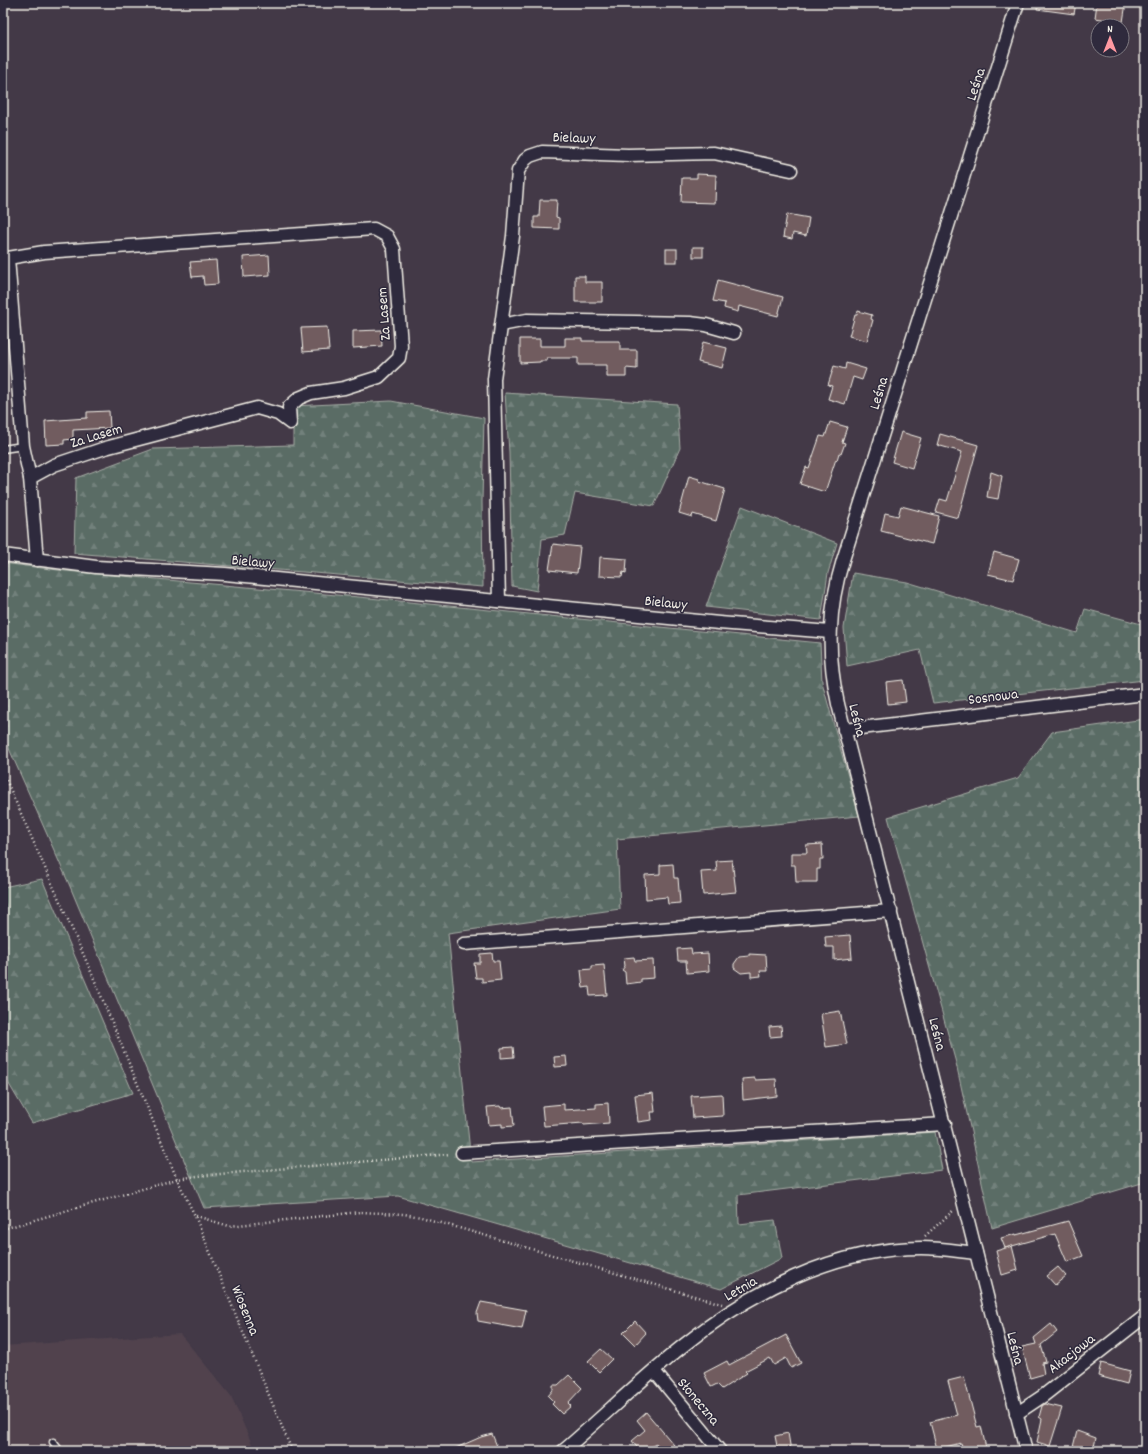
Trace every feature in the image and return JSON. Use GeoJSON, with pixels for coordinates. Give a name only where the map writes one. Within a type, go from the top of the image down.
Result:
{"type":"FeatureCollection","features":[{"type":"Feature","properties":{"kind":"street","name":"Leśna"},"geometry":{"type":"LineString","coordinates":[[1018,3],[843,560],[834,595],[830,632],[832,677],[844,730],[945,1124],[1026,1451]]}},
{"type":"Feature","properties":{"kind":"street","name":"Bielawy"},"geometry":{"type":"LineString","coordinates":[[499,601],[494,379],[513,236],[516,182],[521,164],[530,156],[548,152],[622,155],[714,153],[791,170]]}},
{"type":"Feature","properties":{"kind":"street","name":"Za Lasem"},"geometry":{"type":"LineString","coordinates":[[30,478],[54,465],[105,448],[257,408],[278,414],[290,422],[290,407],[298,398],[311,393],[344,388],[379,377],[400,358],[401,346],[392,243],[387,236],[379,230],[370,228],[44,252],[6,259],[23,446],[30,478],[37,560]]}},
{"type":"Feature","properties":{"kind":"street"},"geometry":{"type":"LineString","coordinates":[[501,325],[527,320],[690,323],[706,325],[734,333]]}},
{"type":"Feature","properties":{"kind":"street","name":"Bielawy"},"geometry":{"type":"LineString","coordinates":[[3,555],[96,567],[225,574],[719,623],[830,632]]}},
{"type":"Feature","properties":{"kind":"street","name":"Sosnowa"},"geometry":{"type":"LineString","coordinates":[[844,730],[1145,694]]}},
{"type":"Feature","properties":{"kind":"street"},"geometry":{"type":"LineString","coordinates":[[464,944],[891,911]]}},
{"type":"Feature","properties":{"kind":"street"},"geometry":{"type":"LineString","coordinates":[[462,1153],[945,1124]]}},
{"type":"Feature","properties":{"kind":"street","name":"Letnia"},"geometry":{"type":"LineString","coordinates":[[563,1451],[693,1338],[734,1309],[810,1271],[858,1256],[906,1248],[948,1248],[976,1252]]}},
{"type":"Feature","properties":{"kind":"street","name":"Akacjowa"},"geometry":{"type":"LineString","coordinates":[[1016,1414],[1038,1400],[1145,1316]]}},
{"type":"Feature","properties":{"kind":"street","name":"Słoneczna"},"geometry":{"type":"LineString","coordinates":[[654,1371],[720,1451]]}},
{"type":"Feature","properties":{"kind":"lane"},"geometry":{"type":"LineString","coordinates":[[3,449],[23,446]]}},
{"type":"Feature","properties":{"kind":"lane"},"geometry":{"type":"LineString","coordinates":[[54,1442],[60,1451]]}},
{"type":"Feature","properties":{"kind":"path","name":"Wiosenna"},"geometry":{"type":"LineString","coordinates":[[3,773],[92,974],[177,1179],[196,1216],[292,1451]]}},
{"type":"Feature","properties":{"kind":"path"},"geometry":{"type":"LineString","coordinates":[[3,1229],[177,1179],[221,1173],[462,1153]]}},
{"type":"Feature","properties":{"kind":"path"},"geometry":{"type":"LineString","coordinates":[[906,1248],[941,1222],[963,1200]]}},
{"type":"Feature","properties":{"kind":"path"},"geometry":{"type":"LineString","coordinates":[[196,1216],[228,1226],[360,1212],[404,1214],[421,1217],[725,1304],[734,1309]]}},
{"type":"Feature","properties":{"kind":"shaded area"},"geometry":{"type":"Polygon","coordinates":[[[180,1334],[231,1396],[255,1451],[3,1451],[3,1346],[180,1334]]]}},
{"type":"Feature","properties":{"kind":"green space"},"geometry":{"type":"Polygon","coordinates":[[[505,393],[677,404],[680,448],[654,506],[575,493],[565,535],[542,539],[537,591],[512,586],[509,452],[505,393]]]}},
{"type":"Feature","properties":{"kind":"green space"},"geometry":{"type":"Polygon","coordinates":[[[391,401],[484,418],[482,501],[483,587],[74,553],[76,478],[153,449],[293,445],[293,406],[391,401]]]}},
{"type":"Feature","properties":{"kind":"green space"},"geometry":{"type":"Polygon","coordinates":[[[742,506],[837,543],[828,573],[821,620],[706,607],[742,506]]]}},
{"type":"Feature","properties":{"kind":"green space"},"geometry":{"type":"Polygon","coordinates":[[[3,563],[66,571],[359,597],[820,643],[822,682],[859,816],[617,839],[620,909],[448,933],[471,1162],[935,1132],[942,1170],[738,1195],[739,1224],[775,1220],[782,1258],[721,1289],[398,1196],[204,1208],[69,884],[3,735],[3,563]]]}},
{"type":"Feature","properties":{"kind":"green space"},"geometry":{"type":"Polygon","coordinates":[[[853,573],[907,582],[1077,633],[1085,609],[1145,625],[1145,680],[933,703],[920,650],[847,666],[844,628],[853,573]]]}},
{"type":"Feature","properties":{"kind":"green space"},"geometry":{"type":"Polygon","coordinates":[[[1145,719],[1145,1182],[992,1228],[956,1063],[888,817],[1018,778],[1052,732],[1145,719]]]}},
{"type":"Feature","properties":{"kind":"green space"},"geometry":{"type":"Polygon","coordinates":[[[42,879],[133,1093],[32,1123],[3,1074],[3,887],[42,879]]]}},
{"type":"Feature","properties":{"kind":"building"},"geometry":{"type":"Polygon","coordinates":[[[1038,3],[1076,3],[1074,14],[1037,9],[1038,3]]]}},
{"type":"Feature","properties":{"kind":"building"},"geometry":{"type":"Polygon","coordinates":[[[1097,3],[1126,3],[1124,18],[1095,18],[1097,3]]]}},
{"type":"Feature","properties":{"kind":"building"},"geometry":{"type":"Polygon","coordinates":[[[697,174],[716,175],[715,203],[681,202],[682,178],[697,178],[697,174]]]}},
{"type":"Feature","properties":{"kind":"building"},"geometry":{"type":"Polygon","coordinates":[[[540,200],[557,200],[556,217],[559,218],[559,229],[534,228],[534,217],[539,217],[540,200]]]}},
{"type":"Feature","properties":{"kind":"building"},"geometry":{"type":"Polygon","coordinates":[[[787,214],[809,218],[806,236],[793,233],[792,239],[783,237],[787,214]]]}},
{"type":"Feature","properties":{"kind":"building"},"geometry":{"type":"Polygon","coordinates":[[[693,247],[703,247],[703,257],[693,257],[693,247]]]}},
{"type":"Feature","properties":{"kind":"building"},"geometry":{"type":"Polygon","coordinates":[[[666,249],[677,249],[677,262],[666,262],[666,249]]]}},
{"type":"Feature","properties":{"kind":"building"},"geometry":{"type":"Polygon","coordinates":[[[269,255],[270,275],[244,277],[243,257],[269,255]]]}},
{"type":"Feature","properties":{"kind":"building"},"geometry":{"type":"Polygon","coordinates":[[[216,260],[218,284],[204,285],[203,276],[192,277],[190,262],[216,260]]]}},
{"type":"Feature","properties":{"kind":"building"},"geometry":{"type":"Polygon","coordinates":[[[575,276],[585,276],[585,282],[602,282],[602,302],[575,302],[575,276]]]}},
{"type":"Feature","properties":{"kind":"building"},"geometry":{"type":"Polygon","coordinates":[[[718,280],[783,297],[778,316],[739,306],[738,312],[724,308],[725,303],[713,301],[718,280]]]}},
{"type":"Feature","properties":{"kind":"building"},"geometry":{"type":"Polygon","coordinates":[[[858,311],[872,315],[871,319],[873,320],[867,341],[849,336],[855,315],[857,315],[858,311]]]}},
{"type":"Feature","properties":{"kind":"building"},"geometry":{"type":"Polygon","coordinates":[[[327,327],[329,350],[303,352],[301,328],[327,327]]]}},
{"type":"Feature","properties":{"kind":"building"},"geometry":{"type":"Polygon","coordinates":[[[381,330],[382,346],[353,348],[353,331],[381,330]]]}},
{"type":"Feature","properties":{"kind":"building"},"geometry":{"type":"Polygon","coordinates":[[[565,338],[582,338],[582,341],[620,341],[620,350],[637,350],[637,369],[626,368],[626,377],[607,377],[607,365],[578,365],[578,358],[547,358],[547,361],[520,363],[520,339],[540,339],[540,346],[565,346],[565,338]]]}},
{"type":"Feature","properties":{"kind":"building"},"geometry":{"type":"Polygon","coordinates":[[[703,342],[727,348],[722,368],[698,362],[703,342]]]}},
{"type":"Feature","properties":{"kind":"building"},"geometry":{"type":"Polygon","coordinates":[[[846,363],[866,369],[862,380],[853,377],[845,404],[828,399],[832,386],[828,385],[834,366],[845,369],[846,363]]]}},
{"type":"Feature","properties":{"kind":"building"},"geometry":{"type":"Polygon","coordinates":[[[109,411],[110,428],[73,430],[73,439],[64,440],[64,444],[46,445],[45,421],[87,418],[87,412],[109,411]]]}},
{"type":"Feature","properties":{"kind":"building"},"geometry":{"type":"Polygon","coordinates":[[[830,422],[847,427],[842,442],[845,443],[841,454],[839,453],[837,460],[836,459],[825,492],[800,484],[806,467],[809,468],[820,436],[825,437],[830,422]]]}},
{"type":"Feature","properties":{"kind":"building"},"geometry":{"type":"Polygon","coordinates":[[[901,432],[921,438],[912,468],[892,462],[901,432]]]}},
{"type":"Feature","properties":{"kind":"building"},"geometry":{"type":"Polygon","coordinates":[[[940,434],[978,445],[958,518],[936,512],[940,499],[947,501],[962,452],[937,445],[940,434]]]}},
{"type":"Feature","properties":{"kind":"building"},"geometry":{"type":"Polygon","coordinates":[[[991,472],[1002,476],[998,499],[987,497],[991,472]]]}},
{"type":"Feature","properties":{"kind":"building"},"geometry":{"type":"Polygon","coordinates":[[[689,476],[699,479],[699,481],[725,489],[716,521],[693,514],[692,517],[679,513],[689,476]]]}},
{"type":"Feature","properties":{"kind":"building"},"geometry":{"type":"Polygon","coordinates":[[[901,506],[939,516],[932,544],[881,531],[885,513],[898,516],[901,506]]]}},
{"type":"Feature","properties":{"kind":"building"},"geometry":{"type":"Polygon","coordinates":[[[553,544],[580,547],[577,573],[549,570],[553,544]]]}},
{"type":"Feature","properties":{"kind":"building"},"geometry":{"type":"Polygon","coordinates":[[[994,552],[1019,559],[1013,580],[988,574],[994,552]]]}},
{"type":"Feature","properties":{"kind":"building"},"geometry":{"type":"Polygon","coordinates":[[[600,557],[627,559],[626,573],[623,572],[622,577],[599,576],[600,557]]]}},
{"type":"Feature","properties":{"kind":"building"},"geometry":{"type":"Polygon","coordinates":[[[903,680],[906,702],[888,704],[886,682],[903,680]]]}},
{"type":"Feature","properties":{"kind":"building"},"geometry":{"type":"Polygon","coordinates":[[[822,844],[823,859],[820,859],[820,869],[817,869],[817,882],[796,882],[795,865],[791,865],[791,853],[807,853],[806,845],[822,844]]]}},
{"type":"Feature","properties":{"kind":"building"},"geometry":{"type":"Polygon","coordinates":[[[732,860],[736,892],[703,895],[701,872],[717,871],[716,861],[732,860]]]}},
{"type":"Feature","properties":{"kind":"building"},"geometry":{"type":"Polygon","coordinates":[[[673,864],[674,878],[678,878],[680,903],[668,904],[667,897],[646,899],[645,875],[660,874],[660,865],[673,864]]]}},
{"type":"Feature","properties":{"kind":"building"},"geometry":{"type":"Polygon","coordinates":[[[850,935],[852,958],[834,960],[834,947],[826,947],[825,937],[850,935]]]}},
{"type":"Feature","properties":{"kind":"building"},"geometry":{"type":"Polygon","coordinates":[[[691,948],[692,954],[708,953],[709,971],[687,973],[686,961],[678,961],[677,949],[691,948]]]}},
{"type":"Feature","properties":{"kind":"building"},"geometry":{"type":"Polygon","coordinates":[[[492,953],[493,961],[499,961],[501,980],[482,982],[482,978],[476,978],[474,963],[480,963],[480,954],[492,953]]]}},
{"type":"Feature","properties":{"kind":"building"},"geometry":{"type":"Polygon","coordinates":[[[749,954],[766,955],[767,971],[760,971],[761,976],[751,977],[751,972],[741,973],[734,968],[734,964],[739,957],[749,956],[749,954]]]}},
{"type":"Feature","properties":{"kind":"building"},"geometry":{"type":"Polygon","coordinates":[[[634,957],[635,961],[653,960],[654,978],[641,979],[641,982],[626,984],[625,972],[622,970],[625,966],[624,958],[634,957]]]}},
{"type":"Feature","properties":{"kind":"building"},"geometry":{"type":"Polygon","coordinates":[[[604,965],[607,995],[590,996],[589,987],[583,988],[581,970],[592,969],[592,966],[604,965]]]}},
{"type":"Feature","properties":{"kind":"building"},"geometry":{"type":"Polygon","coordinates":[[[840,1011],[847,1044],[826,1047],[821,1014],[840,1011]]]}},
{"type":"Feature","properties":{"kind":"building"},"geometry":{"type":"Polygon","coordinates":[[[781,1026],[782,1036],[770,1037],[769,1027],[781,1026]]]}},
{"type":"Feature","properties":{"kind":"building"},"geometry":{"type":"Polygon","coordinates":[[[513,1047],[514,1057],[501,1058],[501,1048],[513,1047]]]}},
{"type":"Feature","properties":{"kind":"building"},"geometry":{"type":"Polygon","coordinates":[[[566,1056],[567,1066],[555,1067],[554,1057],[566,1056]]]}},
{"type":"Feature","properties":{"kind":"building"},"geometry":{"type":"Polygon","coordinates":[[[755,1078],[755,1080],[776,1079],[777,1096],[743,1100],[742,1079],[755,1078]]]}},
{"type":"Feature","properties":{"kind":"building"},"geometry":{"type":"Polygon","coordinates":[[[653,1093],[655,1112],[651,1112],[652,1120],[638,1122],[635,1095],[653,1093]]]}},
{"type":"Feature","properties":{"kind":"building"},"geometry":{"type":"Polygon","coordinates":[[[722,1094],[723,1116],[693,1118],[691,1096],[722,1094]]]}},
{"type":"Feature","properties":{"kind":"building"},"geometry":{"type":"Polygon","coordinates":[[[608,1103],[609,1123],[544,1126],[542,1106],[564,1104],[564,1110],[596,1108],[596,1104],[608,1103]]]}},
{"type":"Feature","properties":{"kind":"building"},"geometry":{"type":"Polygon","coordinates":[[[500,1106],[501,1108],[512,1107],[514,1126],[502,1127],[502,1124],[489,1125],[487,1107],[500,1106]]]}},
{"type":"Feature","properties":{"kind":"building"},"geometry":{"type":"Polygon","coordinates":[[[1068,1221],[1083,1256],[1067,1262],[1055,1234],[1005,1248],[1001,1238],[1016,1235],[1068,1221]]]}},
{"type":"Feature","properties":{"kind":"building"},"geometry":{"type":"Polygon","coordinates":[[[1012,1246],[1018,1270],[1002,1275],[996,1251],[1012,1246]]]}},
{"type":"Feature","properties":{"kind":"building"},"geometry":{"type":"Polygon","coordinates":[[[1058,1267],[1066,1276],[1055,1285],[1047,1276],[1058,1267]]]}},
{"type":"Feature","properties":{"kind":"building"},"geometry":{"type":"Polygon","coordinates":[[[481,1302],[526,1310],[522,1329],[478,1321],[477,1313],[481,1302]]]}},
{"type":"Feature","properties":{"kind":"building"},"geometry":{"type":"Polygon","coordinates":[[[635,1321],[646,1333],[635,1345],[623,1333],[635,1321]]]}},
{"type":"Feature","properties":{"kind":"building"},"geometry":{"type":"Polygon","coordinates":[[[1051,1324],[1057,1332],[1041,1345],[1046,1362],[1042,1363],[1044,1374],[1030,1378],[1022,1347],[1036,1344],[1034,1338],[1051,1324]]]}},
{"type":"Feature","properties":{"kind":"building"},"geometry":{"type":"Polygon","coordinates":[[[786,1335],[801,1363],[791,1368],[786,1358],[774,1365],[770,1358],[745,1371],[747,1373],[722,1389],[717,1384],[711,1387],[704,1373],[727,1361],[729,1365],[786,1335]]]}},
{"type":"Feature","properties":{"kind":"building"},"geometry":{"type":"Polygon","coordinates":[[[601,1349],[612,1359],[599,1372],[588,1361],[601,1349]]]}},
{"type":"Feature","properties":{"kind":"building"},"geometry":{"type":"Polygon","coordinates":[[[1101,1363],[1130,1371],[1127,1384],[1098,1376],[1101,1363]]]}},
{"type":"Feature","properties":{"kind":"building"},"geometry":{"type":"Polygon","coordinates":[[[569,1375],[582,1388],[568,1403],[571,1406],[562,1414],[552,1404],[554,1402],[548,1396],[553,1390],[553,1385],[558,1385],[569,1375]]]}},
{"type":"Feature","properties":{"kind":"building"},"geometry":{"type":"Polygon","coordinates":[[[964,1377],[977,1427],[981,1426],[986,1448],[973,1451],[964,1451],[961,1443],[937,1449],[930,1422],[957,1415],[948,1381],[964,1377]]]}},
{"type":"Feature","properties":{"kind":"building"},"geometry":{"type":"Polygon","coordinates":[[[1045,1404],[1062,1408],[1050,1446],[1037,1442],[1042,1419],[1039,1417],[1042,1406],[1045,1404]]]}},
{"type":"Feature","properties":{"kind":"building"},"geometry":{"type":"Polygon","coordinates":[[[646,1412],[674,1445],[667,1451],[663,1451],[656,1443],[647,1451],[640,1451],[632,1441],[645,1430],[637,1420],[646,1412]]]}},
{"type":"Feature","properties":{"kind":"building"},"geometry":{"type":"Polygon","coordinates":[[[1077,1431],[1096,1438],[1093,1451],[1072,1451],[1077,1431]]]}},
{"type":"Feature","properties":{"kind":"building"},"geometry":{"type":"Polygon","coordinates":[[[788,1433],[791,1451],[778,1451],[775,1436],[788,1433]]]}},
{"type":"Feature","properties":{"kind":"building"},"geometry":{"type":"Polygon","coordinates":[[[492,1434],[499,1451],[449,1451],[481,1437],[492,1434]]]}}]}
